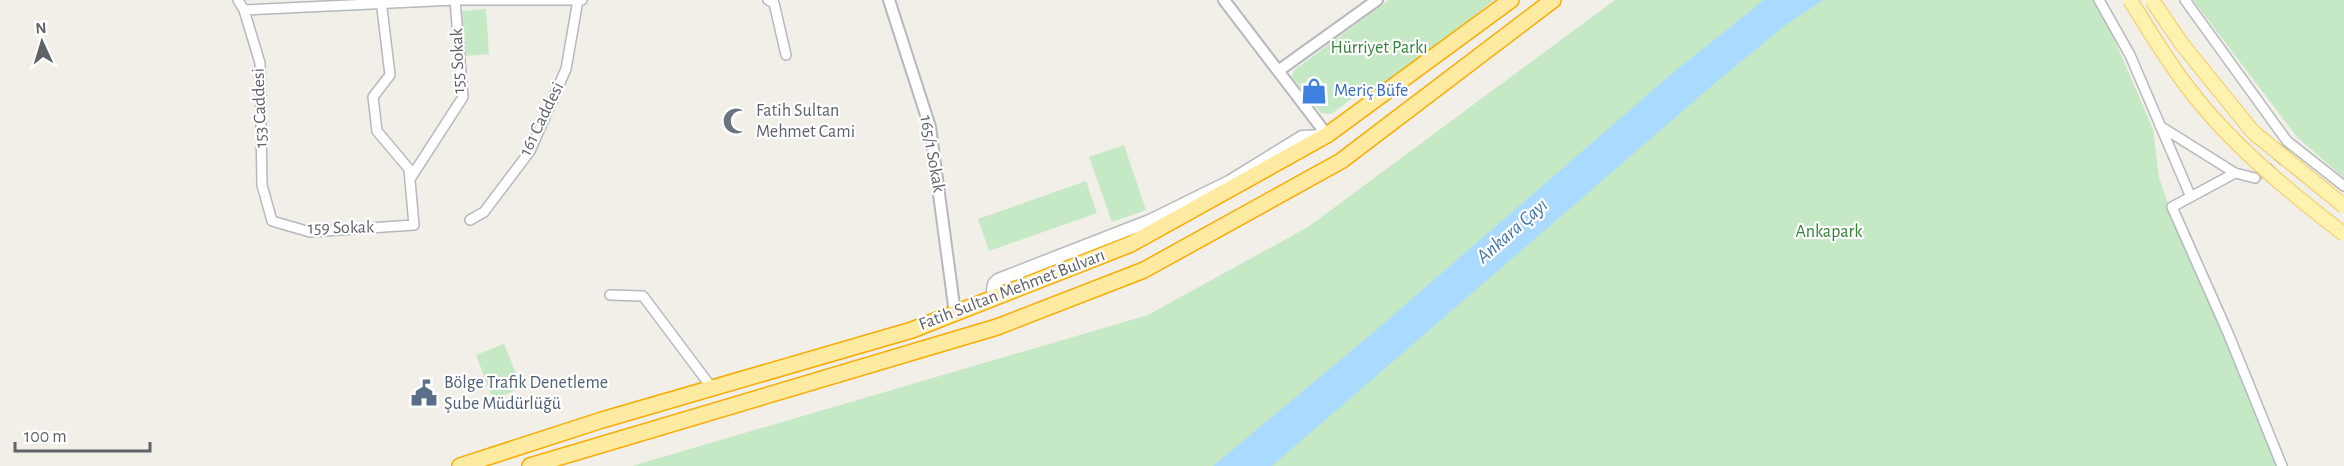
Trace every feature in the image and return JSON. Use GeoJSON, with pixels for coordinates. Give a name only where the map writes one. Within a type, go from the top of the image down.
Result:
{"type":"FeatureCollection","features":[{"type":"Feature","properties":{"kind":"highway","name":"Fatih Sultan Mehmet Bulvarı"},"geometry":{"type":"LineString","coordinates":[[460,466],[602,420],[912,330],[1131,244],[1327,135],[1511,0]]}},
{"type":"Feature","properties":{"kind":"highway","name":"Fatih Sultan Mehmet Bulvarı"},"geometry":{"type":"LineString","coordinates":[[530,466],[997,327],[1144,270],[1341,161],[1553,0]]}},
{"type":"Feature","properties":{"kind":"main road"},"geometry":{"type":"LineString","coordinates":[[2130,0],[2165,57],[2201,104],[2272,176],[2344,234]]}},
{"type":"Feature","properties":{"kind":"main road"},"geometry":{"type":"LineString","coordinates":[[2152,0],[2181,43],[2253,132],[2344,207]]}},
{"type":"Feature","properties":{"kind":"street","name":"153 Caddesi"},"geometry":{"type":"LineString","coordinates":[[238,0],[244,10],[260,63],[262,185]]}},
{"type":"Feature","properties":{"kind":"street","name":"155 Sokak"},"geometry":{"type":"LineString","coordinates":[[410,179],[463,98],[455,0]]}},
{"type":"Feature","properties":{"kind":"street"},"geometry":{"type":"LineString","coordinates":[[244,10],[381,2],[579,0]]}},
{"type":"Feature","properties":{"kind":"street","name":"161 Caddesi"},"geometry":{"type":"LineString","coordinates":[[470,220],[484,212],[530,151],[566,69],[579,0]]}},
{"type":"Feature","properties":{"kind":"street"},"geometry":{"type":"LineString","coordinates":[[768,0],[774,3],[786,55]]}},
{"type":"Feature","properties":{"kind":"street","name":"165/1 Sokak"},"geometry":{"type":"LineString","coordinates":[[889,0],[930,127],[955,313]]}},
{"type":"Feature","properties":{"kind":"street"},"geometry":{"type":"LineString","coordinates":[[1224,0],[1327,135]]}},
{"type":"Feature","properties":{"kind":"street"},"geometry":{"type":"LineString","coordinates":[[1278,71],[1377,0]]}},
{"type":"Feature","properties":{"kind":"street"},"geometry":{"type":"LineString","coordinates":[[2099,0],[2130,55],[2190,195]]}},
{"type":"Feature","properties":{"kind":"street"},"geometry":{"type":"LineString","coordinates":[[2185,0],[2287,141],[2344,186]]}},
{"type":"Feature","properties":{"kind":"street"},"geometry":{"type":"LineString","coordinates":[[381,2],[390,75],[373,97],[377,132],[409,169],[410,179]]}},
{"type":"Feature","properties":{"kind":"street"},"geometry":{"type":"LineString","coordinates":[[2160,126],[2235,173],[2255,178]]}},
{"type":"Feature","properties":{"kind":"street"},"geometry":{"type":"LineString","coordinates":[[2235,173],[2190,195],[2172,207],[2228,333],[2282,466]]}},
{"type":"Feature","properties":{"kind":"street","name":"159 Sokak"},"geometry":{"type":"LineString","coordinates":[[262,185],[272,221],[310,232],[414,225],[410,179]]}},
{"type":"Feature","properties":{"kind":"street"},"geometry":{"type":"LineString","coordinates":[[610,295],[644,296],[712,388]]}},
{"type":"Feature","properties":{"kind":"green space","name":"Hürriyet Parkı"},"geometry":{"type":"Polygon","coordinates":[[[1389,0],[1494,0],[1397,77],[1354,97],[1331,114],[1321,113],[1292,77],[1293,71],[1389,0]]]}},
{"type":"Feature","properties":{"kind":"green space","name":"Ankapark"},"geometry":{"type":"Polygon","coordinates":[[[1615,0],[2093,0],[2112,34],[2153,129],[2159,178],[2177,229],[2284,466],[632,466],[1148,315],[1308,227],[1615,0]]]}},
{"type":"Feature","properties":{"kind":"green space"},"geometry":{"type":"Polygon","coordinates":[[[2193,0],[2344,0],[2344,178],[2297,137],[2193,0]]]}},
{"type":"Feature","properties":{"kind":"green space"},"geometry":{"type":"Polygon","coordinates":[[[486,9],[489,54],[465,56],[462,11],[486,9]]]}},
{"type":"Feature","properties":{"kind":"green space"},"geometry":{"type":"Polygon","coordinates":[[[1124,145],[1146,210],[1112,222],[1089,157],[1124,145]]]}},
{"type":"Feature","properties":{"kind":"green space"},"geometry":{"type":"Polygon","coordinates":[[[1086,181],[1097,213],[989,251],[978,219],[1086,181]]]}},
{"type":"Feature","properties":{"kind":"green space"},"geometry":{"type":"Polygon","coordinates":[[[504,344],[522,388],[493,399],[476,355],[504,344]]]}},
{"type":"Feature","properties":{"kind":"water","name":"Ankara Çayı"},"geometry":{"type":"Polygon","coordinates":[[[1764,0],[1823,0],[1787,24],[1722,77],[1272,466],[1213,466],[1369,336],[1669,76],[1764,0]]]}},
{"type":"Feature","properties":{"kind":"tunnel"},"geometry":{"type":"LineString","coordinates":[[2255,178],[2276,164],[2287,141]]}},
{"type":"Feature","properties":{"kind":"place","name":"Meriç Büfe"},"geometry":{"type":"Point","coordinates":[1314,91]}},
{"type":"Feature","properties":{"kind":"place","name":"Fatih Sultan Mehmet Cami"},"geometry":{"type":"Point","coordinates":[736,121]}},
{"type":"Feature","properties":{"kind":"place","name":"Bölge Trafik Denetleme Şube Müdürlüğü"},"geometry":{"type":"Point","coordinates":[424,393]}}]}
